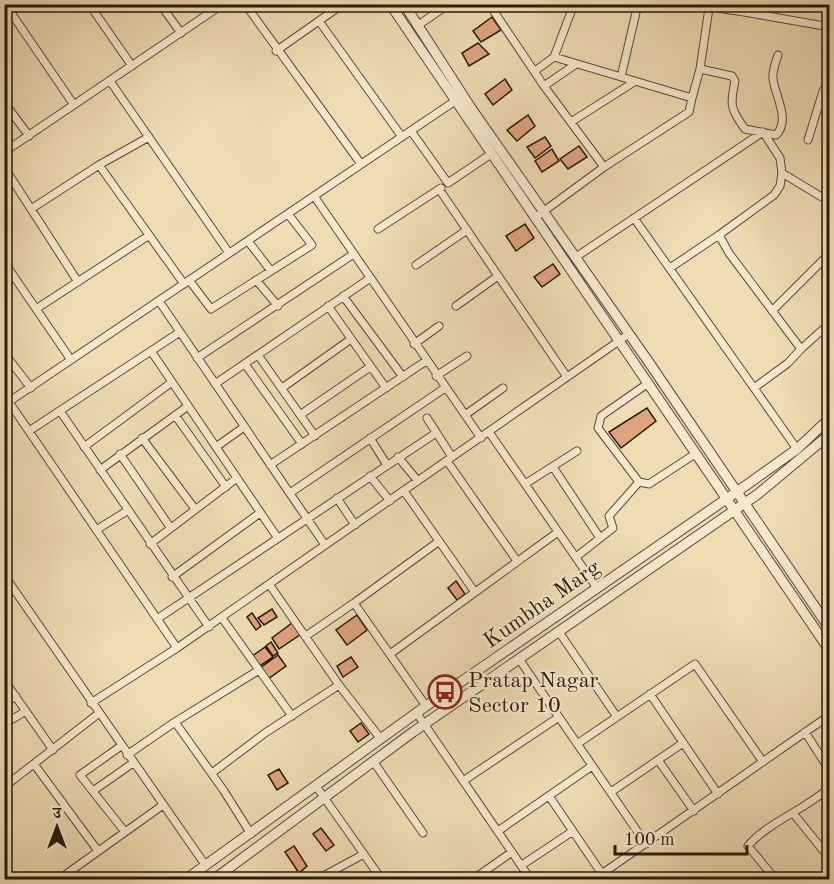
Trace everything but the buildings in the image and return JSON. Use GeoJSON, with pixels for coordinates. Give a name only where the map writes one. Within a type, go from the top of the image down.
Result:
{"type":"FeatureCollection","features":[{"type":"Feature","properties":{"kind":"street"},"geometry":{"type":"LineString","coordinates":[[4,4],[74,105]]}},
{"type":"Feature","properties":{"kind":"street"},"geometry":{"type":"LineString","coordinates":[[10,12],[22,4]]}},
{"type":"Feature","properties":{"kind":"street"},"geometry":{"type":"LineString","coordinates":[[89,4],[132,66]]}},
{"type":"Feature","properties":{"kind":"street"},"geometry":{"type":"LineString","coordinates":[[160,4],[181,33]]}},
{"type":"Feature","properties":{"kind":"street"},"geometry":{"type":"LineString","coordinates":[[4,152],[223,4]]}},
{"type":"Feature","properties":{"kind":"street"},"geometry":{"type":"LineString","coordinates":[[245,4],[276,51],[361,164]]}},
{"type":"Feature","properties":{"kind":"street"},"geometry":{"type":"LineString","coordinates":[[276,51],[343,4]]}},
{"type":"Feature","properties":{"kind":"street"},"geometry":{"type":"LineString","coordinates":[[390,4],[830,651]]}},
{"type":"Feature","properties":{"kind":"street"},"geometry":{"type":"LineString","coordinates":[[404,4],[735,493],[830,629]]}},
{"type":"Feature","properties":{"kind":"street"},"geometry":{"type":"LineString","coordinates":[[417,26],[449,4]]}},
{"type":"Feature","properties":{"kind":"street"},"geometry":{"type":"LineString","coordinates":[[489,4],[544,86],[604,166]]}},
{"type":"Feature","properties":{"kind":"street"},"geometry":{"type":"LineString","coordinates":[[535,71],[554,57],[574,4]]}},
{"type":"Feature","properties":{"kind":"street"},"geometry":{"type":"LineString","coordinates":[[621,77],[638,4]]}},
{"type":"Feature","properties":{"kind":"street"},"geometry":{"type":"LineString","coordinates":[[692,4],[709,8],[744,8],[830,27]]}},
{"type":"Feature","properties":{"kind":"street"},"geometry":{"type":"LineString","coordinates":[[534,217],[604,166],[689,112],[700,69],[709,8]]}},
{"type":"Feature","properties":{"kind":"street"},"geometry":{"type":"LineString","coordinates":[[319,21],[402,137]]}},
{"type":"Feature","properties":{"kind":"street"},"geometry":{"type":"LineString","coordinates":[[700,69],[732,76],[735,81],[731,106],[745,129],[776,135],[780,131],[782,109],[773,77],[778,55]]}},
{"type":"Feature","properties":{"kind":"street"},"geometry":{"type":"LineString","coordinates":[[554,57],[692,98]]}},
{"type":"Feature","properties":{"kind":"street"},"geometry":{"type":"LineString","coordinates":[[544,86],[576,63]]}},
{"type":"Feature","properties":{"kind":"street"},"geometry":{"type":"LineString","coordinates":[[110,81],[230,253]]}},
{"type":"Feature","properties":{"kind":"street"},"geometry":{"type":"LineString","coordinates":[[808,140],[824,91],[830,81]]}},
{"type":"Feature","properties":{"kind":"street"},"geometry":{"type":"LineString","coordinates":[[571,122],[634,82]]}},
{"type":"Feature","properties":{"kind":"street"},"geometry":{"type":"LineString","coordinates":[[177,648],[29,431],[7,404],[455,101]]}},
{"type":"Feature","properties":{"kind":"street"},"geometry":{"type":"LineString","coordinates":[[4,102],[29,136]]}},
{"type":"Feature","properties":{"kind":"street"},"geometry":{"type":"LineString","coordinates":[[411,130],[448,183]]}},
{"type":"Feature","properties":{"kind":"street"},"geometry":{"type":"LineString","coordinates":[[670,268],[774,195],[780,186],[782,173],[780,158],[763,132]]}},
{"type":"Feature","properties":{"kind":"street"},"geometry":{"type":"LineString","coordinates":[[576,258],[763,132]]}},
{"type":"Feature","properties":{"kind":"street"},"geometry":{"type":"LineString","coordinates":[[31,210],[99,165],[149,137]]}},
{"type":"Feature","properties":{"kind":"street"},"geometry":{"type":"LineString","coordinates":[[378,229],[491,154]]}},
{"type":"Feature","properties":{"kind":"street"},"geometry":{"type":"LineString","coordinates":[[99,165],[148,236],[211,309],[312,245],[288,214]]}},
{"type":"Feature","properties":{"kind":"street"},"geometry":{"type":"LineString","coordinates":[[4,167],[78,282]]}},
{"type":"Feature","properties":{"kind":"street"},"geometry":{"type":"LineString","coordinates":[[782,173],[830,202]]}},
{"type":"Feature","properties":{"kind":"street"},"geometry":{"type":"LineString","coordinates":[[439,189],[567,377]]}},
{"type":"Feature","properties":{"kind":"street"},"geometry":{"type":"LineString","coordinates":[[314,196],[352,255],[481,438]]}},
{"type":"Feature","properties":{"kind":"street"},"geometry":{"type":"LineString","coordinates":[[634,218],[797,448]]}},
{"type":"Feature","properties":{"kind":"street"},"geometry":{"type":"LineString","coordinates":[[416,265],[467,230]]}},
{"type":"Feature","properties":{"kind":"street"},"geometry":{"type":"LineString","coordinates":[[719,235],[801,349]]}},
{"type":"Feature","properties":{"kind":"street"},"geometry":{"type":"LineString","coordinates":[[36,309],[148,236]]}},
{"type":"Feature","properties":{"kind":"street"},"geometry":{"type":"LineString","coordinates":[[248,241],[271,271]]}},
{"type":"Feature","properties":{"kind":"street"},"geometry":{"type":"LineString","coordinates":[[772,311],[830,253]]}},
{"type":"Feature","properties":{"kind":"street"},"geometry":{"type":"LineString","coordinates":[[198,358],[352,255]]}},
{"type":"Feature","properties":{"kind":"street"},"geometry":{"type":"LineString","coordinates":[[4,261],[71,360]]}},
{"type":"Feature","properties":{"kind":"street"},"geometry":{"type":"LineString","coordinates":[[456,306],[498,276]]}},
{"type":"Feature","properties":{"kind":"street"},"geometry":{"type":"LineString","coordinates":[[215,384],[369,279]]}},
{"type":"Feature","properties":{"kind":"street"},"geometry":{"type":"LineString","coordinates":[[256,280],[278,306]]}},
{"type":"Feature","properties":{"kind":"street"},"geometry":{"type":"LineString","coordinates":[[343,296],[403,377]]}},
{"type":"Feature","properties":{"kind":"street"},"geometry":{"type":"LineString","coordinates":[[159,301],[325,545]]}},
{"type":"Feature","properties":{"kind":"street"},"geometry":{"type":"LineString","coordinates":[[328,306],[386,388]]}},
{"type":"Feature","properties":{"kind":"street"},"geometry":{"type":"LineString","coordinates":[[754,388],[788,363],[830,323]]}},
{"type":"Feature","properties":{"kind":"street"},"geometry":{"type":"LineString","coordinates":[[414,344],[439,326]]}},
{"type":"Feature","properties":{"kind":"street"},"geometry":{"type":"LineString","coordinates":[[29,431],[180,332]]}},
{"type":"Feature","properties":{"kind":"street"},"geometry":{"type":"LineString","coordinates":[[91,703],[209,627],[629,334]]}},
{"type":"Feature","properties":{"kind":"street"},"geometry":{"type":"LineString","coordinates":[[282,388],[351,339]]}},
{"type":"Feature","properties":{"kind":"street"},"geometry":{"type":"LineString","coordinates":[[151,351],[277,537]]}},
{"type":"Feature","properties":{"kind":"street"},"geometry":{"type":"LineString","coordinates":[[4,353],[30,388]]}},
{"type":"Feature","properties":{"kind":"street"},"geometry":{"type":"LineString","coordinates":[[258,355],[315,436]]}},
{"type":"Feature","properties":{"kind":"street"},"geometry":{"type":"LineString","coordinates":[[436,376],[467,356]]}},
{"type":"Feature","properties":{"kind":"street"},"geometry":{"type":"LineString","coordinates":[[270,465],[426,361]]}},
{"type":"Feature","properties":{"kind":"street"},"geometry":{"type":"LineString","coordinates":[[245,364],[302,444]]}},
{"type":"Feature","properties":{"kind":"street"},"geometry":{"type":"LineString","coordinates":[[300,415],[370,367]]}},
{"type":"Feature","properties":{"kind":"street"},"geometry":{"type":"LineString","coordinates":[[84,447],[172,382]]}},
{"type":"Feature","properties":{"kind":"street"},"geometry":{"type":"LineString","coordinates":[[647,384],[601,416],[598,428],[639,482],[649,484],[695,454]]}},
{"type":"Feature","properties":{"kind":"street"},"geometry":{"type":"LineString","coordinates":[[290,493],[445,388]]}},
{"type":"Feature","properties":{"kind":"street"},"geometry":{"type":"LineString","coordinates":[[465,415],[503,388]]}},
{"type":"Feature","properties":{"kind":"street"},"geometry":{"type":"LineString","coordinates":[[99,470],[188,406]]}},
{"type":"Feature","properties":{"kind":"street"},"geometry":{"type":"LineString","coordinates":[[60,411],[172,577],[209,627]]}},
{"type":"Feature","properties":{"kind":"street"},"geometry":{"type":"LineString","coordinates":[[175,415],[226,486]]}},
{"type":"Feature","properties":{"kind":"street"},"geometry":{"type":"LineString","coordinates":[[427,418],[449,459],[517,561]]}},
{"type":"Feature","properties":{"kind":"street","name":"Kumbha Marg"},"geometry":{"type":"LineString","coordinates":[[185,879],[251,834],[416,712],[735,493],[797,448],[830,418]]}},
{"type":"Feature","properties":{"kind":"street"},"geometry":{"type":"LineString","coordinates":[[216,447],[244,427]]}},
{"type":"Feature","properties":{"kind":"street"},"geometry":{"type":"LineString","coordinates":[[489,432],[597,588]]}},
{"type":"Feature","properties":{"kind":"street"},"geometry":{"type":"LineString","coordinates":[[157,619],[436,433]]}},
{"type":"Feature","properties":{"kind":"street"},"geometry":{"type":"LineString","coordinates":[[142,438],[195,509]]}},
{"type":"Feature","properties":{"kind":"street"},"geometry":{"type":"LineString","coordinates":[[370,438],[387,465]]}},
{"type":"Feature","properties":{"kind":"street"},"geometry":{"type":"LineString","coordinates":[[826,438],[830,452]]}},
{"type":"Feature","properties":{"kind":"street","name":"Kumbha Marg"},"geometry":{"type":"LineString","coordinates":[[213,879],[424,724],[743,504],[826,438]]}},
{"type":"Feature","properties":{"kind":"street"},"geometry":{"type":"LineString","coordinates":[[525,484],[577,452]]}},
{"type":"Feature","properties":{"kind":"street"},"geometry":{"type":"LineString","coordinates":[[120,454],[170,527]]}},
{"type":"Feature","properties":{"kind":"street"},"geometry":{"type":"LineString","coordinates":[[398,457],[418,481]]}},
{"type":"Feature","properties":{"kind":"street"},"geometry":{"type":"LineString","coordinates":[[553,467],[600,538]]}},
{"type":"Feature","properties":{"kind":"street"},"geometry":{"type":"LineString","coordinates":[[370,476],[390,501]]}},
{"type":"Feature","properties":{"kind":"street"},"geometry":{"type":"LineString","coordinates":[[150,544],[237,478]]}},
{"type":"Feature","properties":{"kind":"street"},"geometry":{"type":"LineString","coordinates":[[576,557],[613,528],[609,516],[639,482]]}},
{"type":"Feature","properties":{"kind":"street"},"geometry":{"type":"LineString","coordinates":[[404,491],[474,591]]}},
{"type":"Feature","properties":{"kind":"street"},"geometry":{"type":"LineString","coordinates":[[337,498],[356,525]]}},
{"type":"Feature","properties":{"kind":"street"},"geometry":{"type":"LineString","coordinates":[[96,530],[128,511]]}},
{"type":"Feature","properties":{"kind":"street"},"geometry":{"type":"LineString","coordinates":[[172,577],[260,513]]}},
{"type":"Feature","properties":{"kind":"street"},"geometry":{"type":"LineString","coordinates":[[390,654],[558,532]]}},
{"type":"Feature","properties":{"kind":"street"},"geometry":{"type":"LineString","coordinates":[[306,636],[438,542]]}},
{"type":"Feature","properties":{"kind":"street"},"geometry":{"type":"LineString","coordinates":[[4,575],[98,714],[206,866]]}},
{"type":"Feature","properties":{"kind":"street"},"geometry":{"type":"LineString","coordinates":[[269,584],[339,685],[380,738]]}},
{"type":"Feature","properties":{"kind":"street"},"geometry":{"type":"LineString","coordinates":[[354,603],[426,706]]}},
{"type":"Feature","properties":{"kind":"street"},"geometry":{"type":"LineString","coordinates":[[222,618],[292,716]]}},
{"type":"Feature","properties":{"kind":"street"},"geometry":{"type":"LineString","coordinates":[[559,632],[617,717]]}},
{"type":"Feature","properties":{"kind":"street"},"geometry":{"type":"LineString","coordinates":[[519,659],[646,844]]}},
{"type":"Feature","properties":{"kind":"street"},"geometry":{"type":"LineString","coordinates":[[577,744],[695,664],[763,762]]}},
{"type":"Feature","properties":{"kind":"street"},"geometry":{"type":"LineString","coordinates":[[128,755],[175,722],[260,670]]}},
{"type":"Feature","properties":{"kind":"street"},"geometry":{"type":"LineString","coordinates":[[4,680],[52,750]]}},
{"type":"Feature","properties":{"kind":"street"},"geometry":{"type":"LineString","coordinates":[[212,773],[339,685]]}},
{"type":"Feature","properties":{"kind":"street"},"geometry":{"type":"LineString","coordinates":[[650,694],[718,794]]}},
{"type":"Feature","properties":{"kind":"street"},"geometry":{"type":"LineString","coordinates":[[4,703],[15,696]]}},
{"type":"Feature","properties":{"kind":"street"},"geometry":{"type":"LineString","coordinates":[[4,724],[26,711]]}},
{"type":"Feature","properties":{"kind":"street"},"geometry":{"type":"LineString","coordinates":[[416,712],[531,879]]}},
{"type":"Feature","properties":{"kind":"street"},"geometry":{"type":"LineString","coordinates":[[4,774],[7,785],[98,714]]}},
{"type":"Feature","properties":{"kind":"street"},"geometry":{"type":"LineString","coordinates":[[593,879],[830,716]]}},
{"type":"Feature","properties":{"kind":"street"},"geometry":{"type":"LineString","coordinates":[[463,781],[559,717]]}},
{"type":"Feature","properties":{"kind":"street"},"geometry":{"type":"LineString","coordinates":[[175,722],[212,773],[251,834]]}},
{"type":"Feature","properties":{"kind":"street"},"geometry":{"type":"LineString","coordinates":[[805,732],[830,771]]}},
{"type":"Feature","properties":{"kind":"street"},"geometry":{"type":"LineString","coordinates":[[610,792],[683,743]]}},
{"type":"Feature","properties":{"kind":"street"},"geometry":{"type":"LineString","coordinates":[[121,746],[80,775],[125,832]]}},
{"type":"Feature","properties":{"kind":"street"},"geometry":{"type":"LineString","coordinates":[[658,760],[694,811]]}},
{"type":"Feature","properties":{"kind":"street"},"geometry":{"type":"LineString","coordinates":[[373,761],[423,833]]}},
{"type":"Feature","properties":{"kind":"street"},"geometry":{"type":"LineString","coordinates":[[93,791],[133,763]]}},
{"type":"Feature","properties":{"kind":"street"},"geometry":{"type":"LineString","coordinates":[[34,764],[98,851]]}},
{"type":"Feature","properties":{"kind":"street"},"geometry":{"type":"LineString","coordinates":[[498,831],[592,766]]}},
{"type":"Feature","properties":{"kind":"street"},"geometry":{"type":"LineString","coordinates":[[316,786],[382,879]]}},
{"type":"Feature","properties":{"kind":"street"},"geometry":{"type":"LineString","coordinates":[[776,879],[748,846],[754,838],[812,803],[830,787]]}},
{"type":"Feature","properties":{"kind":"street"},"geometry":{"type":"LineString","coordinates":[[549,796],[602,874]]}},
{"type":"Feature","properties":{"kind":"street"},"geometry":{"type":"LineString","coordinates":[[58,879],[163,805]]}},
{"type":"Feature","properties":{"kind":"street"},"geometry":{"type":"LineString","coordinates":[[793,813],[830,859]]}},
{"type":"Feature","properties":{"kind":"street"},"geometry":{"type":"LineString","coordinates":[[522,865],[573,831]]}},
{"type":"Feature","properties":{"kind":"street"},"geometry":{"type":"LineString","coordinates":[[472,879],[512,852]]}},
{"type":"Feature","properties":{"kind":"street"},"geometry":{"type":"LineString","coordinates":[[316,879],[364,854]]}},
{"type":"Feature","properties":{"kind":"street"},"geometry":{"type":"LineString","coordinates":[[822,878],[830,870]]}},
{"type":"Feature","properties":{"kind":"place","name":"Pratap Nagar Sector 10"},"geometry":{"type":"Point","coordinates":[445,692]}}]}
